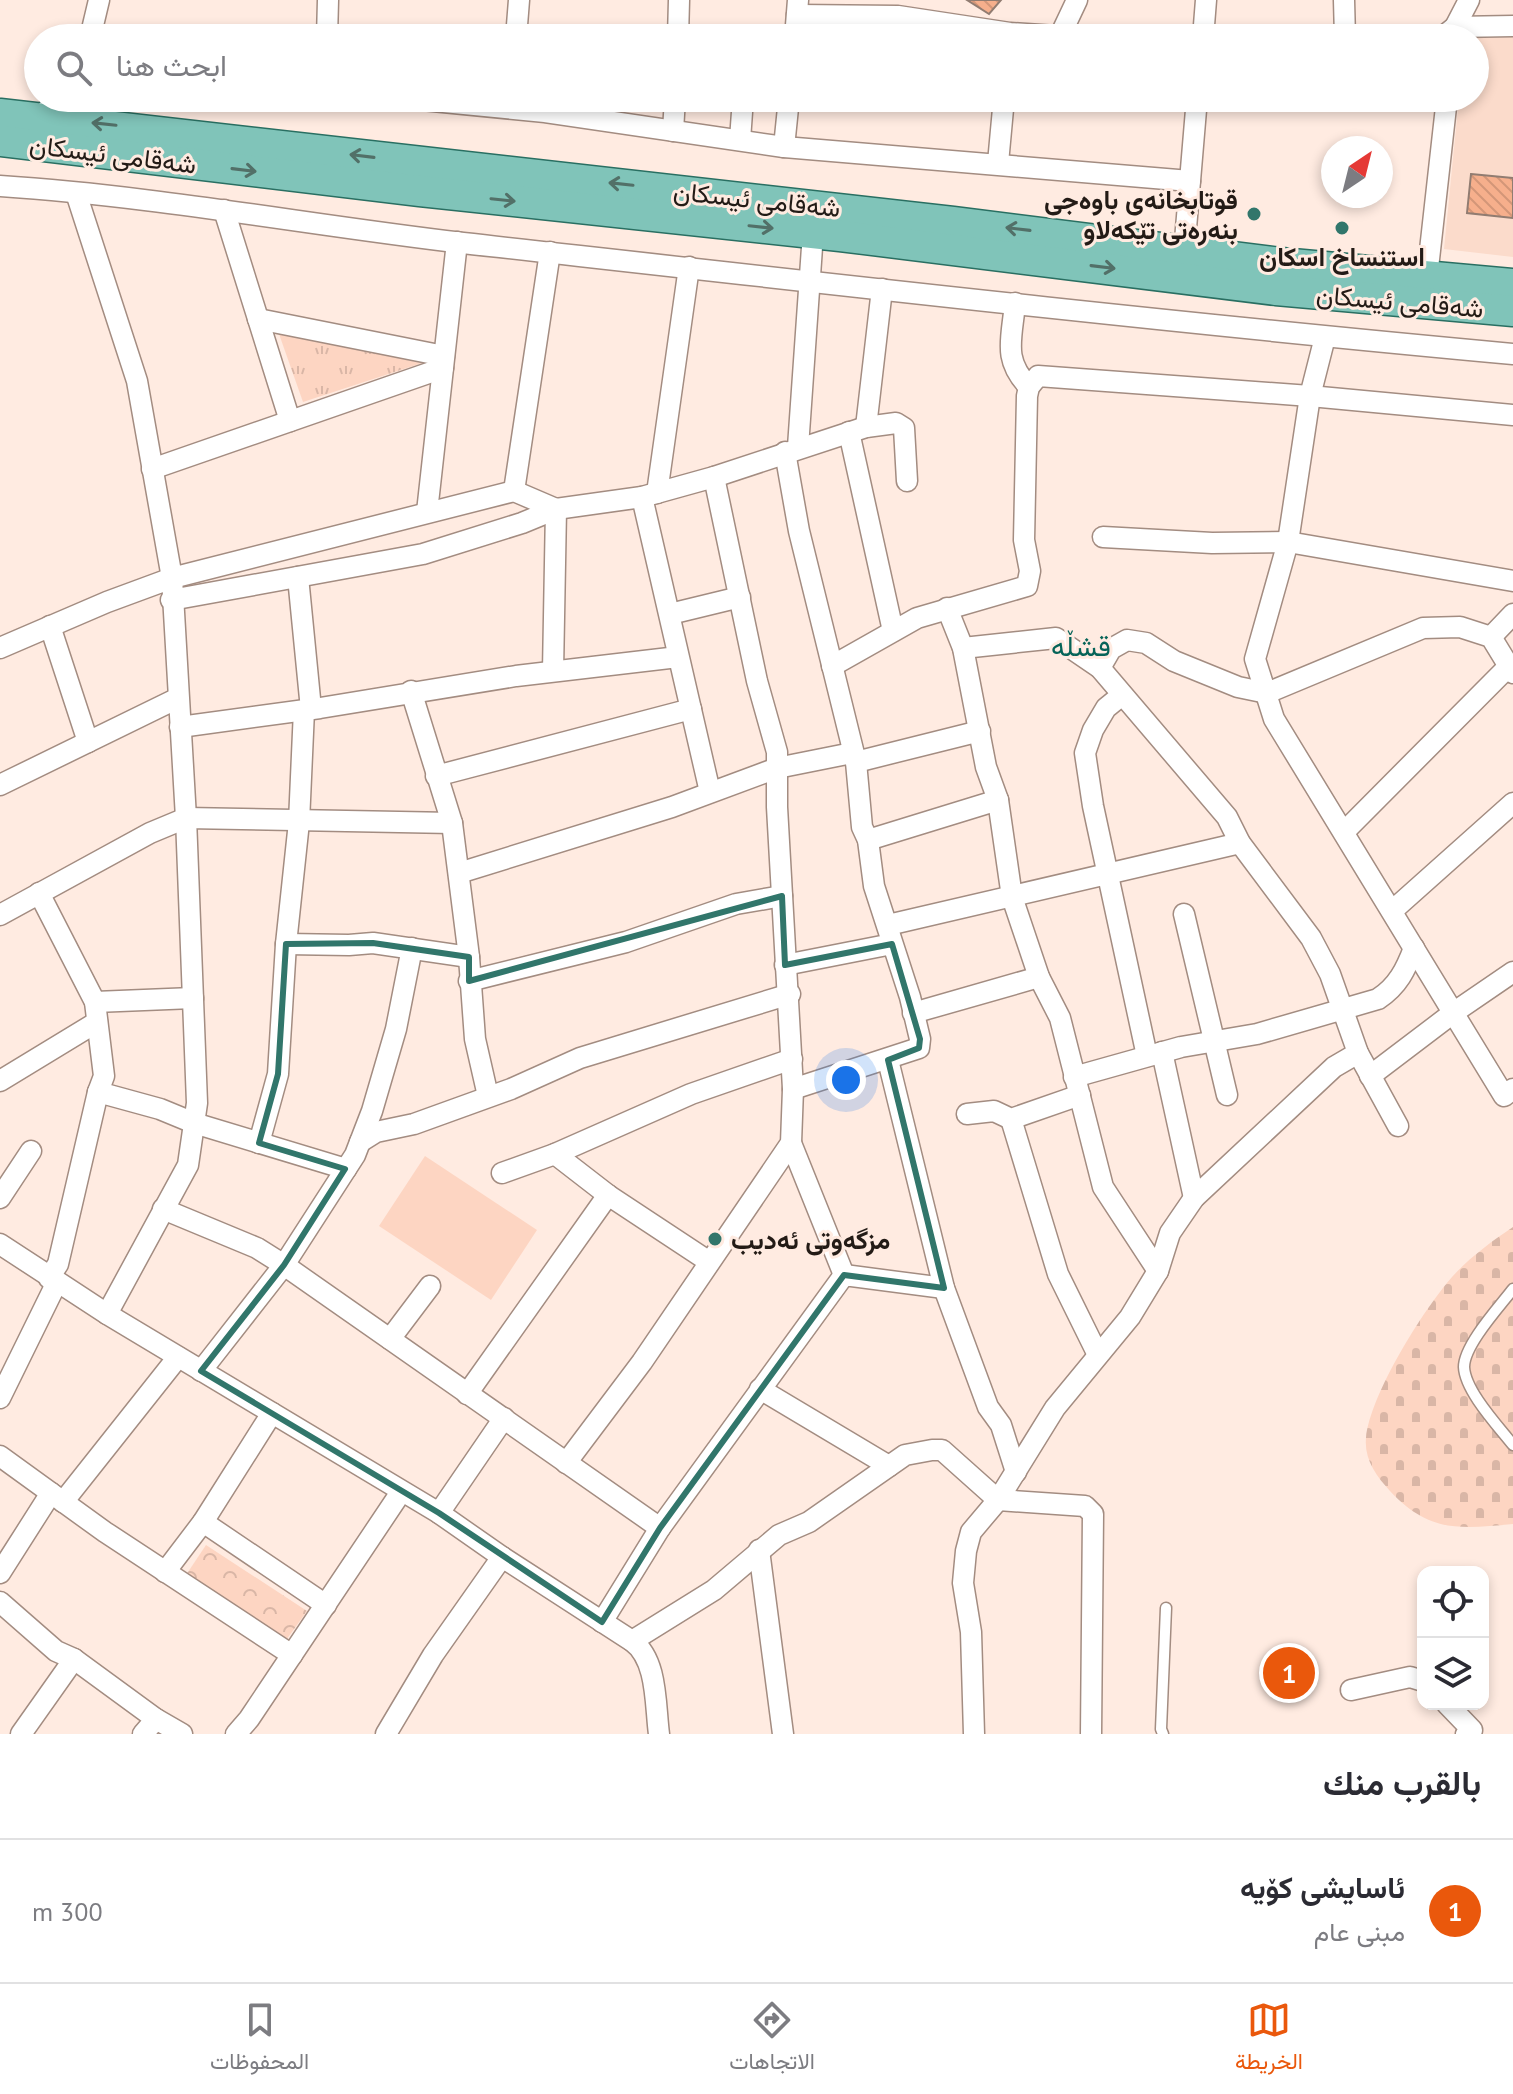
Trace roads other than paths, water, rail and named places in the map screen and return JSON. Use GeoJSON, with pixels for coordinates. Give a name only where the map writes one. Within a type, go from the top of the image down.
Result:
{"type":"FeatureCollection","features":[{"type":"Feature","properties":{"kind":"main road","name":"شەقامی ئیسکان"},"geometry":{"type":"LineString","coordinates":[[0,114],[24,111]]}},
{"type":"Feature","properties":{"kind":"main road","name":"شەقامی ئیسکان"},"geometry":{"type":"LineString","coordinates":[[81,112],[1184,252],[1255,273],[1427,277],[1513,284]]}},
{"type":"Feature","properties":{"kind":"main road","name":"شەقامی ئیسکان"},"geometry":{"type":"LineString","coordinates":[[0,141],[813,233],[1255,273],[1513,311]]}},
{"type":"Feature","properties":{"kind":"street"},"geometry":{"type":"LineString","coordinates":[[93,24],[99,0]]}},
{"type":"Feature","properties":{"kind":"street"},"geometry":{"type":"LineString","coordinates":[[327,24],[328,0]]}},
{"type":"Feature","properties":{"kind":"street"},"geometry":{"type":"LineString","coordinates":[[517,24],[519,0]]}},
{"type":"Feature","properties":{"kind":"street"},"geometry":{"type":"LineString","coordinates":[[678,24],[679,0]]}},
{"type":"Feature","properties":{"kind":"street"},"geometry":{"type":"LineString","coordinates":[[1066,24],[1077,0]]}},
{"type":"Feature","properties":{"kind":"street"},"geometry":{"type":"LineString","coordinates":[[1204,24],[1206,0]]}},
{"type":"Feature","properties":{"kind":"street"},"geometry":{"type":"LineString","coordinates":[[1344,0],[1345,24]]}},
{"type":"Feature","properties":{"kind":"street"},"geometry":{"type":"LineString","coordinates":[[1456,24],[1469,0]]}},
{"type":"Feature","properties":{"kind":"street"},"geometry":{"type":"LineString","coordinates":[[798,8],[828,7],[945,24]]}},
{"type":"Feature","properties":{"kind":"street"},"geometry":{"type":"LineString","coordinates":[[1489,29],[1513,26]]}},
{"type":"Feature","properties":{"kind":"street"},"geometry":{"type":"LineString","coordinates":[[563,112],[784,147],[1190,181]]}},
{"type":"Feature","properties":{"kind":"street"},"geometry":{"type":"LineString","coordinates":[[673,131],[674,112]]}},
{"type":"Feature","properties":{"kind":"street"},"geometry":{"type":"LineString","coordinates":[[740,140],[742,112]]}},
{"type":"Feature","properties":{"kind":"street"},"geometry":{"type":"LineString","coordinates":[[784,147],[788,112]]}},
{"type":"Feature","properties":{"kind":"street"},"geometry":{"type":"LineString","coordinates":[[998,163],[1003,112]]}},
{"type":"Feature","properties":{"kind":"street"},"geometry":{"type":"LineString","coordinates":[[1184,252],[1196,112]]}},
{"type":"Feature","properties":{"kind":"street"},"geometry":{"type":"LineString","coordinates":[[1427,277],[1445,112]]}},
{"type":"Feature","properties":{"kind":"street"},"geometry":{"type":"LineString","coordinates":[[0,186],[224,210],[457,242],[1325,337],[1513,354]]}},
{"type":"Feature","properties":{"kind":"street"},"geometry":{"type":"LineString","coordinates":[[76,193],[137,381],[172,578],[186,818],[197,1103],[188,1165],[107,1314]]}},
{"type":"Feature","properties":{"kind":"street"},"geometry":{"type":"LineString","coordinates":[[224,210],[290,421]]}},
{"type":"Feature","properties":{"kind":"street"},"geometry":{"type":"LineString","coordinates":[[793,1089],[919,1048],[920,1039],[874,886],[868,840],[862,827],[854,757],[799,531],[792,450],[811,281],[813,233]]}},
{"type":"Feature","properties":{"kind":"street"},"geometry":{"type":"LineString","coordinates":[[427,512],[457,242]]}},
{"type":"Feature","properties":{"kind":"street"},"geometry":{"type":"LineString","coordinates":[[514,491],[550,252]]}},
{"type":"Feature","properties":{"kind":"street"},"geometry":{"type":"LineString","coordinates":[[689,267],[650,495],[678,657],[710,792]]}},
{"type":"Feature","properties":{"kind":"street"},"geometry":{"type":"LineString","coordinates":[[882,289],[858,430],[893,631]]}},
{"type":"Feature","properties":{"kind":"street"},"geometry":{"type":"LineString","coordinates":[[1015,303],[1010,356],[1015,373],[1029,387]]}},
{"type":"Feature","properties":{"kind":"street"},"geometry":{"type":"LineString","coordinates":[[258,319],[444,362]]}},
{"type":"Feature","properties":{"kind":"street"},"geometry":{"type":"LineString","coordinates":[[1325,337],[1310,396],[1288,542],[1255,659],[1274,719],[1504,1096],[1513,1089]]}},
{"type":"Feature","properties":{"kind":"street"},"geometry":{"type":"LineString","coordinates":[[152,469],[290,421],[444,362]]}},
{"type":"Feature","properties":{"kind":"street"},"geometry":{"type":"LineString","coordinates":[[832,666],[917,618],[1027,586],[1030,571],[1024,540],[1029,387],[1038,376],[1513,415]]}},
{"type":"Feature","properties":{"kind":"street"},"geometry":{"type":"LineString","coordinates":[[171,600],[423,554],[556,509],[650,495],[858,430],[896,423],[904,428],[907,481]]}},
{"type":"Feature","properties":{"kind":"street"},"geometry":{"type":"LineString","coordinates":[[714,477],[757,681],[777,752],[785,965],[790,994],[791,1143],[844,1275]]}},
{"type":"Feature","properties":{"kind":"street"},"geometry":{"type":"LineString","coordinates":[[0,648],[172,578],[427,512],[514,491],[556,509]]}},
{"type":"Feature","properties":{"kind":"street"},"geometry":{"type":"LineString","coordinates":[[553,671],[556,509]]}},
{"type":"Feature","properties":{"kind":"street"},"geometry":{"type":"LineString","coordinates":[[1103,537],[1212,543],[1288,542],[1513,581]]}},
{"type":"Feature","properties":{"kind":"street"},"geometry":{"type":"LineString","coordinates":[[259,1143],[278,1074],[286,944],[308,709],[298,577]]}},
{"type":"Feature","properties":{"kind":"street"},"geometry":{"type":"LineString","coordinates":[[670,614],[740,597]]}},
{"type":"Feature","properties":{"kind":"street"},"geometry":{"type":"LineString","coordinates":[[947,608],[963,648],[986,767],[998,800],[1012,897],[1039,977],[1060,1018],[1103,1187],[1158,1271]]}},
{"type":"Feature","properties":{"kind":"street"},"geometry":{"type":"LineString","coordinates":[[1491,637],[1513,614]]}},
{"type":"Feature","properties":{"kind":"street"},"geometry":{"type":"LineString","coordinates":[[50,626],[88,742]]}},
{"type":"Feature","properties":{"kind":"street"},"geometry":{"type":"LineString","coordinates":[[1100,668],[1111,649],[1127,640],[1146,643],[1174,661],[1238,687],[1267,693],[1423,628],[1460,627],[1491,637],[1511,669],[1345,831]]}},
{"type":"Feature","properties":{"kind":"street"},"geometry":{"type":"LineString","coordinates":[[963,648],[1056,638],[1100,668],[1227,817],[1240,843],[1311,938],[1330,974],[1358,1053],[1398,1126]]}},
{"type":"Feature","properties":{"kind":"street"},"geometry":{"type":"LineString","coordinates":[[180,727],[553,671],[678,657]]}},
{"type":"Feature","properties":{"kind":"street"},"geometry":{"type":"LineString","coordinates":[[411,691],[452,823],[469,957],[475,1039],[488,1096]]}},
{"type":"Feature","properties":{"kind":"street"},"geometry":{"type":"LineString","coordinates":[[1122,695],[1106,708],[1093,730],[1085,753],[1108,873],[1194,1198]]}},
{"type":"Feature","properties":{"kind":"street"},"geometry":{"type":"LineString","coordinates":[[0,785],[178,698]]}},
{"type":"Feature","properties":{"kind":"street"},"geometry":{"type":"LineString","coordinates":[[436,776],[691,709]]}},
{"type":"Feature","properties":{"kind":"street"},"geometry":{"type":"LineString","coordinates":[[459,873],[672,807],[777,768],[854,757],[980,731]]}},
{"type":"Feature","properties":{"kind":"street"},"geometry":{"type":"LineString","coordinates":[[868,840],[998,800]]}},
{"type":"Feature","properties":{"kind":"street"},"geometry":{"type":"LineString","coordinates":[[1392,911],[1513,803]]}},
{"type":"Feature","properties":{"kind":"street"},"geometry":{"type":"LineString","coordinates":[[0,915],[150,833],[186,818],[452,823]]}},
{"type":"Feature","properties":{"kind":"street"},"geometry":{"type":"LineString","coordinates":[[785,965],[1012,897],[1240,843]]}},
{"type":"Feature","properties":{"kind":"street"},"geometry":{"type":"LineString","coordinates":[[0,1398],[53,1280],[104,1076],[96,1012],[39,893]]}},
{"type":"Feature","properties":{"kind":"street"},"geometry":{"type":"LineString","coordinates":[[469,981],[626,942],[736,904],[782,896]]}},
{"type":"Feature","properties":{"kind":"street"},"geometry":{"type":"LineString","coordinates":[[1184,914],[1227,1095]]}},
{"type":"Feature","properties":{"kind":"street"},"geometry":{"type":"LineString","coordinates":[[286,944],[373,943],[469,957]]}},
{"type":"Feature","properties":{"kind":"street"},"geometry":{"type":"LineString","coordinates":[[201,1371],[284,1265],[355,1155],[396,1029],[412,948]]}},
{"type":"Feature","properties":{"kind":"street"},"geometry":{"type":"LineString","coordinates":[[1011,1119],[1077,1086],[1154,1054],[1257,1034],[1378,999],[1392,990],[1414,948]]}},
{"type":"Feature","properties":{"kind":"street"},"geometry":{"type":"LineString","coordinates":[[1370,1076],[1513,972]]}},
{"type":"Feature","properties":{"kind":"street"},"geometry":{"type":"LineString","coordinates":[[913,1013],[1039,977]]}},
{"type":"Feature","properties":{"kind":"street"},"geometry":{"type":"LineString","coordinates":[[360,1142],[376,1132],[414,1124],[511,1089],[580,1058],[790,994]]}},
{"type":"Feature","properties":{"kind":"street"},"geometry":{"type":"LineString","coordinates":[[0,1081],[96,1012],[193,998]]}},
{"type":"Feature","properties":{"kind":"street"},"geometry":{"type":"LineString","coordinates":[[974,1734],[971,1632],[963,1583],[971,1532],[998,1500],[1047,1420],[1130,1317],[1158,1271],[1170,1233],[1194,1198],[1334,1067],[1358,1053]]}},
{"type":"Feature","properties":{"kind":"street"},"geometry":{"type":"LineString","coordinates":[[502,1173],[555,1154],[691,1094],[792,1059]]}},
{"type":"Feature","properties":{"kind":"street"},"geometry":{"type":"LineString","coordinates":[[888,1060],[944,1288],[988,1407],[1001,1425],[1016,1472]]}},
{"type":"Feature","properties":{"kind":"street"},"geometry":{"type":"LineString","coordinates":[[98,1092],[346,1169]]}},
{"type":"Feature","properties":{"kind":"street"},"geometry":{"type":"LineString","coordinates":[[967,1114],[994,1111],[1011,1119],[1058,1274],[1098,1355]]}},
{"type":"Feature","properties":{"kind":"street"},"geometry":{"type":"LineString","coordinates":[[566,1463],[642,1362],[791,1143]]}},
{"type":"Feature","properties":{"kind":"street"},"geometry":{"type":"LineString","coordinates":[[0,1198],[31,1151]]}},
{"type":"Feature","properties":{"kind":"street"},"geometry":{"type":"LineString","coordinates":[[555,1154],[608,1195],[708,1261]]}},
{"type":"Feature","properties":{"kind":"street"},"geometry":{"type":"LineString","coordinates":[[467,1394],[608,1195]]}},
{"type":"Feature","properties":{"kind":"street"},"geometry":{"type":"LineString","coordinates":[[163,1209],[257,1248],[284,1265],[660,1528]]}},
{"type":"Feature","properties":{"kind":"street"},"geometry":{"type":"LineString","coordinates":[[0,1244],[107,1314],[439,1513],[632,1641],[643,1650],[649,1663],[659,1734]]}},
{"type":"Feature","properties":{"kind":"street"},"geometry":{"type":"LineString","coordinates":[[844,1275],[944,1288]]}},
{"type":"Feature","properties":{"kind":"street"},"geometry":{"type":"LineString","coordinates":[[602,1622],[660,1528],[844,1275]]}},
{"type":"Feature","properties":{"kind":"street"},"geometry":{"type":"LineString","coordinates":[[390,1339],[430,1286]]}},
{"type":"Feature","properties":{"kind":"street"},"geometry":{"type":"LineString","coordinates":[[0,1573],[57,1497],[178,1357]]}},
{"type":"Feature","properties":{"kind":"street"},"geometry":{"type":"LineString","coordinates":[[760,1389],[889,1466]]}},
{"type":"Feature","properties":{"kind":"street"},"geometry":{"type":"LineString","coordinates":[[165,1572],[203,1522],[272,1413]]}},
{"type":"Feature","properties":{"kind":"street"},"geometry":{"type":"LineString","coordinates":[[439,1513],[504,1418]]}},
{"type":"Feature","properties":{"kind":"street"},"geometry":{"type":"LineString","coordinates":[[632,1641],[714,1590],[779,1535],[809,1522],[905,1455],[942,1450],[998,1500],[1085,1506],[1093,1514],[1091,1734]]}},
{"type":"Feature","properties":{"kind":"street"},"geometry":{"type":"LineString","coordinates":[[0,1456],[165,1572],[292,1655]]}},
{"type":"Feature","properties":{"kind":"street"},"geometry":{"type":"LineString","coordinates":[[236,1734],[401,1492]]}},
{"type":"Feature","properties":{"kind":"street"},"geometry":{"type":"LineString","coordinates":[[203,1522],[326,1605]]}},
{"type":"Feature","properties":{"kind":"street"},"geometry":{"type":"LineString","coordinates":[[759,1550],[783,1734]]}},
{"type":"Feature","properties":{"kind":"street"},"geometry":{"type":"LineString","coordinates":[[386,1734],[433,1655],[502,1557]]}},
{"type":"Feature","properties":{"kind":"street"},"geometry":{"type":"LineString","coordinates":[[0,1602],[56,1651],[74,1659],[150,1726],[182,1734]]}},
{"type":"Feature","properties":{"kind":"street"},"geometry":{"type":"LineString","coordinates":[[21,1734],[74,1659]]}},
{"type":"Feature","properties":{"kind":"street"},"geometry":{"type":"LineString","coordinates":[[1351,1690],[1410,1677],[1417,1679]]}},
{"type":"Feature","properties":{"kind":"street"},"geometry":{"type":"LineString","coordinates":[[1452,1710],[1471,1733]]}},
{"type":"Feature","properties":{"kind":"lane"},"geometry":{"type":"LineString","coordinates":[[1513,1289],[1475,1341],[1464,1365],[1468,1384],[1513,1445]]}},
{"type":"Feature","properties":{"kind":"lane"},"geometry":{"type":"LineString","coordinates":[[1163,1734],[1166,1608]]}},
{"type":"Feature","properties":{"kind":"place","name":"قوتابخانه‌ی باوه‌جی بنه‌ره‌تی تێكه‌لاو"},"geometry":{"type":"Point","coordinates":[1254,214]}},
{"type":"Feature","properties":{"kind":"place","name":"استنساخ اسکان"},"geometry":{"type":"Point","coordinates":[1342,228]}},
{"type":"Feature","properties":{"kind":"place","name":"مزگەوتی ئەدیب"},"geometry":{"type":"Point","coordinates":[715,1239]}},
{"type":"Feature","properties":{"kind":"place","name":"ئاسایشی کۆیە"},"geometry":{"type":"Point","coordinates":[1289,1673]}},
{"type":"Feature","properties":{"kind":"district","name":"قشڵه‌"},"geometry":{"type":"Point","coordinates":[1081,645]}}]}
